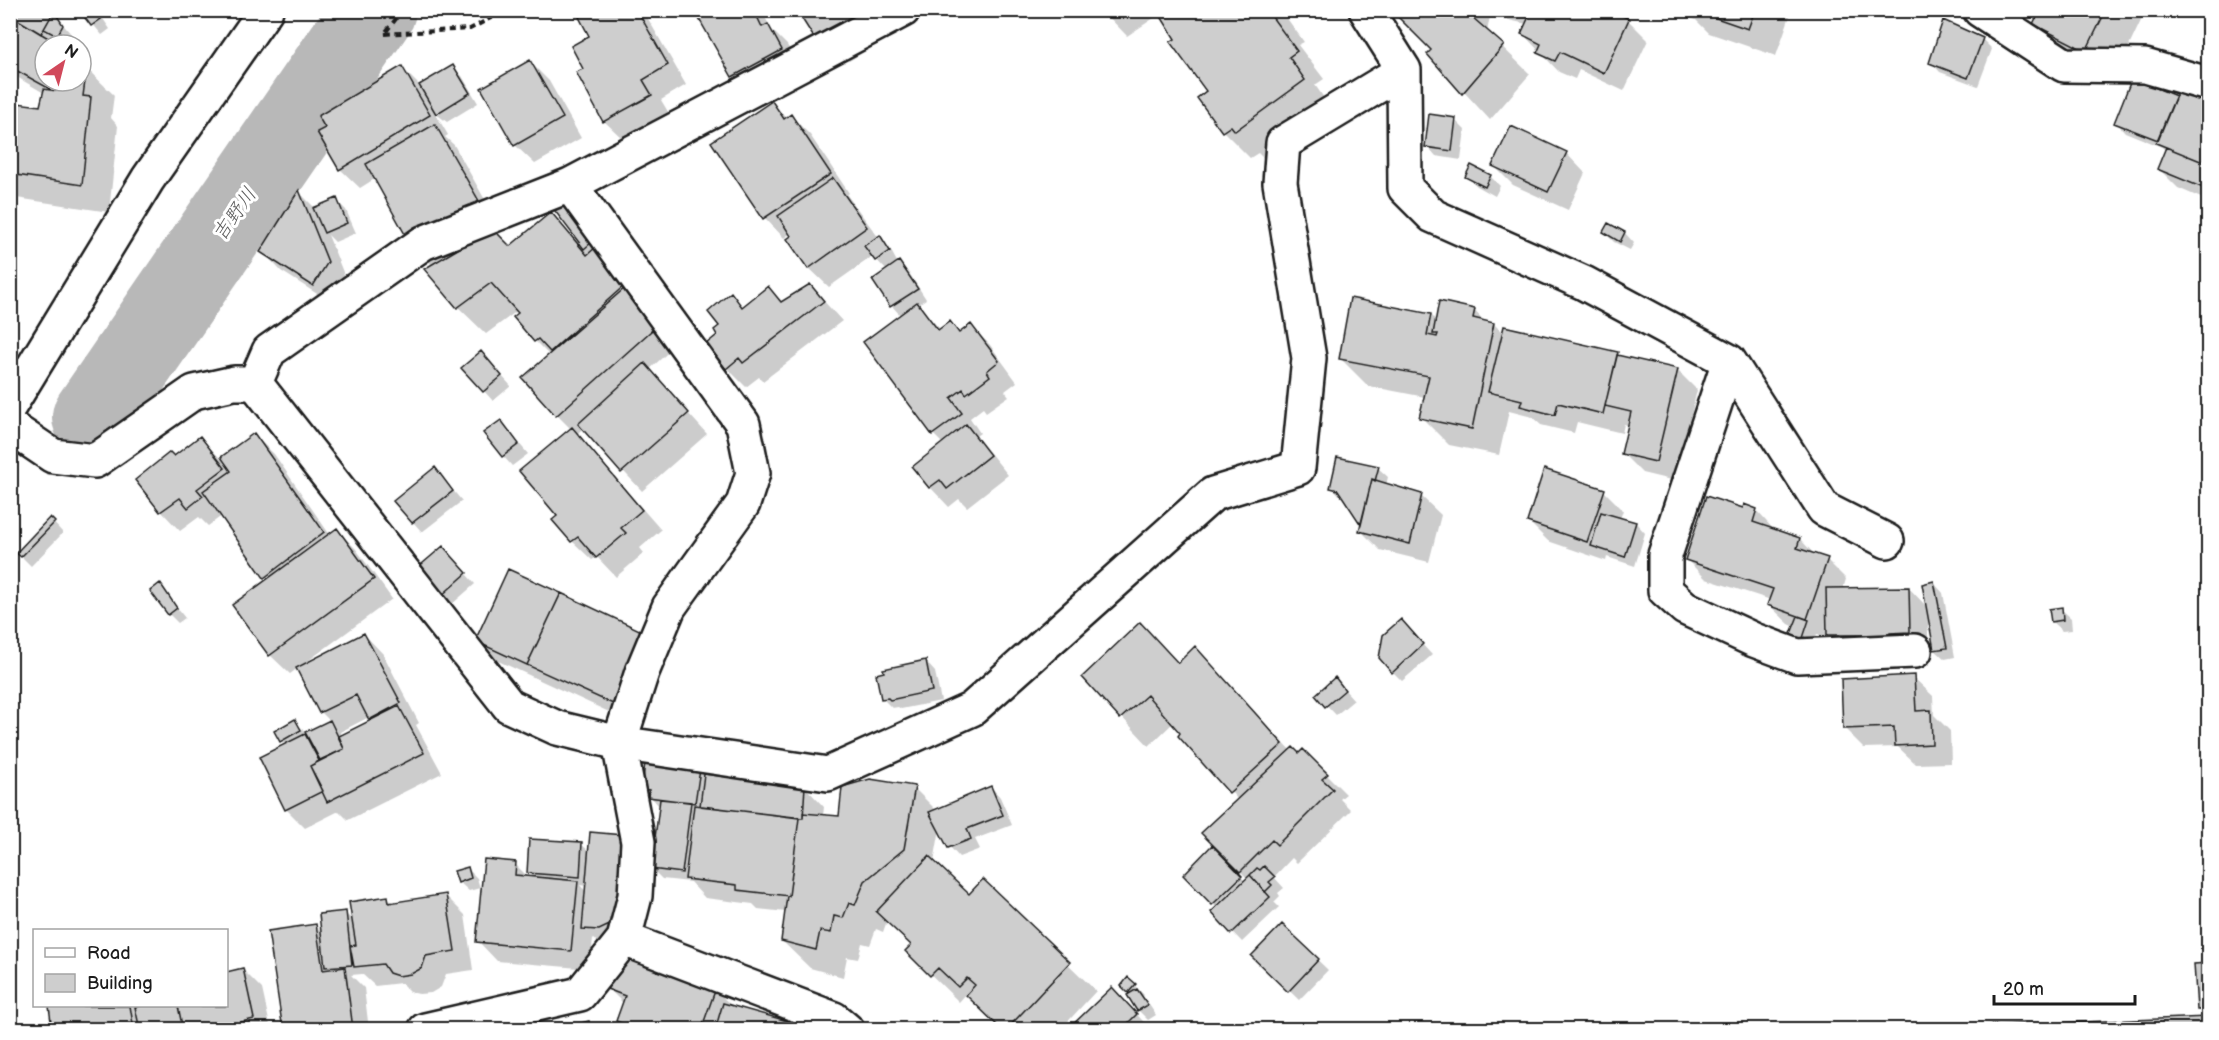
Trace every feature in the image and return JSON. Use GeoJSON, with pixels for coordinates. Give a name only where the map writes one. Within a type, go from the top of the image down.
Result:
{"type":"FeatureCollection","features":[{"type":"Feature","properties":{"kind":"street"},"geometry":{"type":"LineString","coordinates":[[10,405],[148,179],[266,10]]}},
{"type":"Feature","properties":{"kind":"street"},"geometry":{"type":"LineString","coordinates":[[255,383],[269,351],[423,243],[570,185],[903,10]]}},
{"type":"Feature","properties":{"kind":"street"},"geometry":{"type":"LineString","coordinates":[[1366,10],[1404,70],[1405,188],[1433,216],[1584,283],[1729,361],[1824,509],[1887,541]]}},
{"type":"Feature","properties":{"kind":"street"},"geometry":{"type":"LineString","coordinates":[[1980,10],[2064,65],[2145,66],[2208,84]]}},
{"type":"Feature","properties":{"kind":"street"},"geometry":{"type":"LineString","coordinates":[[255,383],[509,706],[557,728],[619,743],[828,774],[972,709],[1214,494],[1298,468],[1309,358],[1280,183],[1283,143],[1404,70]]}},
{"type":"Feature","properties":{"kind":"street"},"geometry":{"type":"LineString","coordinates":[[425,1029],[580,994],[624,939],[635,897],[638,842],[619,743],[642,672],[669,607],[743,504],[753,473],[742,424],[570,185]]}},
{"type":"Feature","properties":{"kind":"street"},"geometry":{"type":"LineString","coordinates":[[1729,361],[1665,555],[1665,590],[1685,608],[1754,640],[1797,656],[1916,651]]}},
{"type":"Feature","properties":{"kind":"street"},"geometry":{"type":"LineString","coordinates":[[10,427],[53,456],[95,461],[194,392],[234,383],[255,383]]}},
{"type":"Feature","properties":{"kind":"street"},"geometry":{"type":"LineString","coordinates":[[624,939],[834,1019],[848,1029]]}},
{"type":"Feature","properties":{"kind":"path"},"geometry":{"type":"LineString","coordinates":[[403,10],[384,34],[470,29],[506,10]]}},
{"type":"Feature","properties":{"kind":"building"},"geometry":{"type":"Polygon","coordinates":[[[10,10],[54,11],[42,33],[10,15],[10,10]]]}},
{"type":"Feature","properties":{"kind":"building"},"geometry":{"type":"Polygon","coordinates":[[[79,10],[95,10],[101,19],[91,26],[79,10]]]}},
{"type":"Feature","properties":{"kind":"building"},"geometry":{"type":"Polygon","coordinates":[[[591,10],[637,10],[668,65],[643,80],[652,95],[603,122],[576,72],[583,69],[571,46],[589,36],[579,17],[591,10]]]}},
{"type":"Feature","properties":{"kind":"building"},"geometry":{"type":"Polygon","coordinates":[[[694,10],[754,10],[762,27],[768,24],[782,50],[732,77],[694,10]]]}},
{"type":"Feature","properties":{"kind":"building"},"geometry":{"type":"Polygon","coordinates":[[[803,10],[881,10],[818,44],[799,14],[803,10]]]}},
{"type":"Feature","properties":{"kind":"building"},"geometry":{"type":"Polygon","coordinates":[[[1157,10],[1275,10],[1277,14],[1272,17],[1297,51],[1289,57],[1305,80],[1235,131],[1231,126],[1222,132],[1197,98],[1206,91],[1170,42],[1175,39],[1157,10]]]}},
{"type":"Feature","properties":{"kind":"building"},"geometry":{"type":"Polygon","coordinates":[[[1391,10],[1464,10],[1504,45],[1462,94],[1427,54],[1431,50],[1391,10]]]}},
{"type":"Feature","properties":{"kind":"building"},"geometry":{"type":"Polygon","coordinates":[[[1532,10],[1611,10],[1629,19],[1604,73],[1560,52],[1555,61],[1537,53],[1541,44],[1521,34],[1532,10]]]}},
{"type":"Feature","properties":{"kind":"building"},"geometry":{"type":"Polygon","coordinates":[[[1693,10],[1755,10],[1748,29],[1693,10]]]}},
{"type":"Feature","properties":{"kind":"building"},"geometry":{"type":"Polygon","coordinates":[[[2040,10],[2106,10],[2086,51],[2033,24],[2040,10]]]}},
{"type":"Feature","properties":{"kind":"building"},"geometry":{"type":"Polygon","coordinates":[[[54,11],[63,25],[59,33],[51,33],[44,29],[54,11]]]}},
{"type":"Feature","properties":{"kind":"building"},"geometry":{"type":"Polygon","coordinates":[[[10,15],[40,33],[33,33],[33,80],[10,67],[10,15]]]}},
{"type":"Feature","properties":{"kind":"building"},"geometry":{"type":"Polygon","coordinates":[[[1943,20],[1983,38],[1968,78],[1929,63],[1943,20]]]}},
{"type":"Feature","properties":{"kind":"building"},"geometry":{"type":"Polygon","coordinates":[[[530,60],[563,118],[514,146],[481,88],[530,60]]]}},
{"type":"Feature","properties":{"kind":"building"},"geometry":{"type":"Polygon","coordinates":[[[453,65],[470,93],[436,114],[419,85],[453,65]]]}},
{"type":"Feature","properties":{"kind":"building"},"geometry":{"type":"Polygon","coordinates":[[[402,66],[430,115],[339,170],[317,132],[325,128],[318,116],[402,66]]]}},
{"type":"Feature","properties":{"kind":"building"},"geometry":{"type":"Polygon","coordinates":[[[2132,78],[2176,96],[2158,140],[2114,123],[2132,78]]]}},
{"type":"Feature","properties":{"kind":"building"},"geometry":{"type":"Polygon","coordinates":[[[2179,88],[2208,96],[2208,164],[2156,143],[2179,88]]]}},
{"type":"Feature","properties":{"kind":"building"},"geometry":{"type":"Polygon","coordinates":[[[43,93],[83,93],[83,96],[91,97],[82,185],[10,174],[10,102],[40,106],[43,93]]]}},
{"type":"Feature","properties":{"kind":"building"},"geometry":{"type":"Polygon","coordinates":[[[772,101],[784,119],[791,114],[831,174],[763,219],[711,142],[772,101]]]}},
{"type":"Feature","properties":{"kind":"building"},"geometry":{"type":"Polygon","coordinates":[[[1429,114],[1456,118],[1452,151],[1425,147],[1429,114]]]}},
{"type":"Feature","properties":{"kind":"building"},"geometry":{"type":"Polygon","coordinates":[[[435,124],[483,208],[411,245],[366,164],[435,124]]]}},
{"type":"Feature","properties":{"kind":"building"},"geometry":{"type":"Polygon","coordinates":[[[1511,126],[1567,152],[1548,192],[1492,166],[1511,126]]]}},
{"type":"Feature","properties":{"kind":"building"},"geometry":{"type":"Polygon","coordinates":[[[2166,147],[2208,164],[2208,190],[2157,169],[2166,147]]]}},
{"type":"Feature","properties":{"kind":"building"},"geometry":{"type":"Polygon","coordinates":[[[1471,165],[1491,175],[1485,187],[1465,177],[1471,165]]]}},
{"type":"Feature","properties":{"kind":"building"},"geometry":{"type":"Polygon","coordinates":[[[833,178],[867,227],[808,269],[787,239],[791,236],[778,216],[833,178]]]}},
{"type":"Feature","properties":{"kind":"building"},"geometry":{"type":"Polygon","coordinates":[[[299,190],[328,262],[313,286],[260,252],[299,190]]]}},
{"type":"Feature","properties":{"kind":"building"},"geometry":{"type":"Polygon","coordinates":[[[337,198],[347,223],[324,233],[313,208],[337,198]]]}},
{"type":"Feature","properties":{"kind":"building"},"geometry":{"type":"Polygon","coordinates":[[[564,204],[592,242],[584,249],[555,211],[564,204]]]}},
{"type":"Feature","properties":{"kind":"building"},"geometry":{"type":"Polygon","coordinates":[[[551,212],[587,255],[596,247],[627,283],[550,352],[538,339],[534,342],[513,317],[518,313],[491,283],[457,308],[424,269],[475,239],[495,231],[510,246],[551,212]]]}},
{"type":"Feature","properties":{"kind":"building"},"geometry":{"type":"Polygon","coordinates":[[[1608,223],[1625,232],[1620,242],[1603,232],[1608,223]]]}},
{"type":"Feature","properties":{"kind":"building"},"geometry":{"type":"Polygon","coordinates":[[[880,235],[890,251],[875,261],[864,246],[880,235]]]}},
{"type":"Feature","properties":{"kind":"building"},"geometry":{"type":"Polygon","coordinates":[[[899,261],[918,289],[890,307],[872,280],[899,261]]]}},
{"type":"Feature","properties":{"kind":"building"},"geometry":{"type":"Polygon","coordinates":[[[810,284],[824,301],[743,363],[739,358],[726,369],[706,344],[717,335],[714,330],[719,326],[708,312],[731,292],[742,307],[768,286],[781,302],[810,284]]]}},
{"type":"Feature","properties":{"kind":"building"},"geometry":{"type":"Polygon","coordinates":[[[626,287],[660,323],[556,416],[522,378],[626,287]]]}},
{"type":"Feature","properties":{"kind":"building"},"geometry":{"type":"Polygon","coordinates":[[[1350,298],[1431,314],[1427,335],[1437,337],[1438,334],[1433,334],[1439,301],[1475,309],[1473,318],[1494,323],[1472,429],[1419,418],[1429,376],[1339,359],[1350,298]]]}},
{"type":"Feature","properties":{"kind":"building"},"geometry":{"type":"Polygon","coordinates":[[[917,302],[938,330],[950,321],[959,333],[971,324],[999,361],[987,371],[990,376],[966,394],[963,389],[951,398],[962,413],[932,435],[863,342],[917,302]]]}},
{"type":"Feature","properties":{"kind":"building"},"geometry":{"type":"Polygon","coordinates":[[[1504,326],[1618,352],[1603,414],[1558,403],[1555,415],[1520,406],[1522,400],[1488,392],[1504,326]]]}},
{"type":"Feature","properties":{"kind":"building"},"geometry":{"type":"Polygon","coordinates":[[[481,351],[502,376],[483,392],[461,368],[481,351]]]}},
{"type":"Feature","properties":{"kind":"building"},"geometry":{"type":"Polygon","coordinates":[[[1617,355],[1678,369],[1656,462],[1621,454],[1631,412],[1605,406],[1617,355]]]}},
{"type":"Feature","properties":{"kind":"building"},"geometry":{"type":"Polygon","coordinates":[[[645,363],[689,413],[621,473],[578,424],[645,363]]]}},
{"type":"Feature","properties":{"kind":"building"},"geometry":{"type":"Polygon","coordinates":[[[501,420],[519,444],[502,457],[483,433],[501,420]]]}},
{"type":"Feature","properties":{"kind":"building"},"geometry":{"type":"Polygon","coordinates":[[[966,424],[990,455],[947,489],[940,480],[929,488],[912,467],[966,424]]]}},
{"type":"Feature","properties":{"kind":"building"},"geometry":{"type":"Polygon","coordinates":[[[572,427],[642,510],[621,528],[626,533],[596,558],[578,537],[571,542],[552,520],[557,516],[519,471],[572,427]]]}},
{"type":"Feature","properties":{"kind":"building"},"geometry":{"type":"Polygon","coordinates":[[[254,433],[324,532],[264,578],[203,491],[231,471],[221,457],[254,433]]]}},
{"type":"Feature","properties":{"kind":"building"},"geometry":{"type":"Polygon","coordinates":[[[200,436],[225,468],[197,489],[203,496],[188,508],[180,498],[160,512],[135,480],[170,452],[174,456],[200,436]]]}},
{"type":"Feature","properties":{"kind":"building"},"geometry":{"type":"Polygon","coordinates":[[[1337,457],[1379,466],[1375,481],[1372,479],[1361,525],[1338,490],[1330,488],[1337,457]]]}},
{"type":"Feature","properties":{"kind":"building"},"geometry":{"type":"Polygon","coordinates":[[[435,467],[453,491],[412,523],[393,501],[435,467]]]}},
{"type":"Feature","properties":{"kind":"building"},"geometry":{"type":"Polygon","coordinates":[[[1544,469],[1605,489],[1587,542],[1527,522],[1544,469]]]}},
{"type":"Feature","properties":{"kind":"building"},"geometry":{"type":"Polygon","coordinates":[[[1372,479],[1422,494],[1410,544],[1359,531],[1372,479]]]}},
{"type":"Feature","properties":{"kind":"building"},"geometry":{"type":"Polygon","coordinates":[[[1706,496],[1743,508],[1744,504],[1757,509],[1753,522],[1800,538],[1797,548],[1828,558],[1807,619],[1767,605],[1773,589],[1685,560],[1706,496]]]}},
{"type":"Feature","properties":{"kind":"building"},"geometry":{"type":"Polygon","coordinates":[[[1601,512],[1636,522],[1625,557],[1591,546],[1601,512]]]}},
{"type":"Feature","properties":{"kind":"building"},"geometry":{"type":"Polygon","coordinates":[[[50,517],[55,522],[21,557],[16,553],[50,517]]]}},
{"type":"Feature","properties":{"kind":"building"},"geometry":{"type":"Polygon","coordinates":[[[337,528],[374,579],[269,656],[232,605],[337,528]]]}},
{"type":"Feature","properties":{"kind":"building"},"geometry":{"type":"Polygon","coordinates":[[[443,546],[467,573],[440,597],[416,569],[443,546]]]}},
{"type":"Feature","properties":{"kind":"building"},"geometry":{"type":"Polygon","coordinates":[[[508,569],[561,593],[527,665],[475,641],[508,569]]]}},
{"type":"Feature","properties":{"kind":"building"},"geometry":{"type":"Polygon","coordinates":[[[1934,581],[1947,648],[1934,650],[1922,584],[1934,581]]]}},
{"type":"Feature","properties":{"kind":"building"},"geometry":{"type":"Polygon","coordinates":[[[160,583],[177,608],[168,615],[150,591],[160,583]]]}},
{"type":"Feature","properties":{"kind":"building"},"geometry":{"type":"Polygon","coordinates":[[[1909,587],[1910,632],[1890,633],[1890,635],[1827,635],[1826,588],[1909,587]]]}},
{"type":"Feature","properties":{"kind":"building"},"geometry":{"type":"Polygon","coordinates":[[[561,593],[646,633],[613,704],[527,665],[561,593]]]}},
{"type":"Feature","properties":{"kind":"building"},"geometry":{"type":"Polygon","coordinates":[[[2062,607],[2063,620],[2051,622],[2049,609],[2062,607]]]}},
{"type":"Feature","properties":{"kind":"building"},"geometry":{"type":"Polygon","coordinates":[[[1798,616],[1809,620],[1802,641],[1790,636],[1798,616]]]}},
{"type":"Feature","properties":{"kind":"building"},"geometry":{"type":"Polygon","coordinates":[[[1401,619],[1423,644],[1392,673],[1379,658],[1383,635],[1401,619]]]}},
{"type":"Feature","properties":{"kind":"building"},"geometry":{"type":"Polygon","coordinates":[[[1140,622],[1178,663],[1195,646],[1283,744],[1229,793],[1178,736],[1180,733],[1147,695],[1120,719],[1082,677],[1140,622]]]}},
{"type":"Feature","properties":{"kind":"building"},"geometry":{"type":"Polygon","coordinates":[[[364,633],[401,703],[369,720],[356,695],[319,713],[296,668],[364,633]]]}},
{"type":"Feature","properties":{"kind":"building"},"geometry":{"type":"Polygon","coordinates":[[[926,660],[932,691],[890,700],[881,699],[876,674],[884,672],[883,669],[926,660]]]}},
{"type":"Feature","properties":{"kind":"building"},"geometry":{"type":"Polygon","coordinates":[[[1914,675],[1916,711],[1931,710],[1932,744],[1895,746],[1894,727],[1843,729],[1841,679],[1914,675]]]}},
{"type":"Feature","properties":{"kind":"building"},"geometry":{"type":"Polygon","coordinates":[[[1335,677],[1345,690],[1325,707],[1315,695],[1335,677]]]}},
{"type":"Feature","properties":{"kind":"building"},"geometry":{"type":"Polygon","coordinates":[[[399,706],[424,753],[327,802],[310,766],[344,749],[339,736],[399,706]]]}},
{"type":"Feature","properties":{"kind":"building"},"geometry":{"type":"Polygon","coordinates":[[[295,719],[301,730],[280,742],[274,731],[295,719]]]}},
{"type":"Feature","properties":{"kind":"building"},"geometry":{"type":"Polygon","coordinates":[[[330,720],[344,749],[320,760],[305,732],[330,720]]]}},
{"type":"Feature","properties":{"kind":"building"},"geometry":{"type":"Polygon","coordinates":[[[305,734],[319,761],[310,766],[323,791],[285,810],[259,757],[305,734]]]}},
{"type":"Feature","properties":{"kind":"building"},"geometry":{"type":"Polygon","coordinates":[[[1293,747],[1299,753],[1303,749],[1328,774],[1322,779],[1333,789],[1277,845],[1272,840],[1240,872],[1201,833],[1293,747]]]}},
{"type":"Feature","properties":{"kind":"building"},"geometry":{"type":"Polygon","coordinates":[[[645,762],[700,769],[695,803],[648,797],[649,790],[642,789],[645,762]]]}},
{"type":"Feature","properties":{"kind":"building"},"geometry":{"type":"Polygon","coordinates":[[[704,774],[805,786],[803,818],[700,806],[704,774]]]}},
{"type":"Feature","properties":{"kind":"building"},"geometry":{"type":"Polygon","coordinates":[[[870,779],[915,786],[904,849],[865,881],[855,905],[849,903],[843,918],[834,916],[831,933],[820,931],[816,950],[781,941],[799,818],[803,818],[803,813],[839,816],[842,787],[870,779]]]}},
{"type":"Feature","properties":{"kind":"building"},"geometry":{"type":"Polygon","coordinates":[[[991,786],[1003,815],[967,829],[971,839],[948,848],[929,812],[991,786]]]}},
{"type":"Feature","properties":{"kind":"building"},"geometry":{"type":"Polygon","coordinates":[[[660,799],[691,802],[682,873],[651,869],[660,799]]]}},
{"type":"Feature","properties":{"kind":"building"},"geometry":{"type":"Polygon","coordinates":[[[694,805],[799,818],[789,896],[737,890],[737,885],[685,879],[694,805]]]}},
{"type":"Feature","properties":{"kind":"building"},"geometry":{"type":"Polygon","coordinates":[[[590,832],[623,835],[616,922],[599,930],[582,929],[590,832]]]}},
{"type":"Feature","properties":{"kind":"building"},"geometry":{"type":"Polygon","coordinates":[[[529,839],[582,842],[580,877],[527,873],[529,839]]]}},
{"type":"Feature","properties":{"kind":"building"},"geometry":{"type":"Polygon","coordinates":[[[1212,845],[1242,876],[1212,905],[1183,875],[1212,845]]]}},
{"type":"Feature","properties":{"kind":"building"},"geometry":{"type":"Polygon","coordinates":[[[929,856],[969,894],[983,879],[1070,962],[1006,1030],[1002,1030],[966,995],[975,985],[967,978],[958,987],[938,968],[930,976],[905,951],[911,945],[876,912],[929,856]]]}},
{"type":"Feature","properties":{"kind":"building"},"geometry":{"type":"Polygon","coordinates":[[[484,859],[516,862],[515,875],[578,881],[571,951],[476,942],[484,859]]]}},
{"type":"Feature","properties":{"kind":"building"},"geometry":{"type":"Polygon","coordinates":[[[1264,866],[1275,877],[1269,882],[1272,885],[1265,892],[1250,875],[1257,868],[1260,870],[1264,866]]]}},
{"type":"Feature","properties":{"kind":"building"},"geometry":{"type":"Polygon","coordinates":[[[468,867],[471,878],[458,883],[454,871],[468,867]]]}},
{"type":"Feature","properties":{"kind":"building"},"geometry":{"type":"Polygon","coordinates":[[[1250,875],[1270,897],[1231,934],[1211,912],[1250,875]]]}},
{"type":"Feature","properties":{"kind":"building"},"geometry":{"type":"Polygon","coordinates":[[[446,894],[455,951],[426,956],[422,968],[411,974],[398,976],[389,973],[383,964],[354,967],[350,946],[356,945],[349,902],[388,896],[389,903],[446,894]]]}},
{"type":"Feature","properties":{"kind":"building"},"geometry":{"type":"Polygon","coordinates":[[[346,911],[352,965],[325,967],[319,914],[346,911]]]}},
{"type":"Feature","properties":{"kind":"building"},"geometry":{"type":"Polygon","coordinates":[[[316,924],[323,970],[345,967],[353,1029],[283,1030],[268,931],[316,924]]]}},
{"type":"Feature","properties":{"kind":"building"},"geometry":{"type":"Polygon","coordinates":[[[1282,924],[1319,959],[1288,992],[1251,956],[1282,924]]]}},
{"type":"Feature","properties":{"kind":"building"},"geometry":{"type":"Polygon","coordinates":[[[620,955],[716,988],[701,1030],[639,1030],[616,1021],[625,996],[607,989],[620,955]]]}},
{"type":"Feature","properties":{"kind":"building"},"geometry":{"type":"Polygon","coordinates":[[[2208,963],[2208,1010],[2197,1010],[2194,964],[2208,963]]]}},
{"type":"Feature","properties":{"kind":"building"},"geometry":{"type":"Polygon","coordinates":[[[243,968],[254,1019],[208,1030],[183,1030],[178,1007],[228,1007],[228,972],[243,968]]]}},
{"type":"Feature","properties":{"kind":"building"},"geometry":{"type":"Polygon","coordinates":[[[1128,977],[1136,984],[1128,993],[1121,986],[1128,977]]]}},
{"type":"Feature","properties":{"kind":"building"},"geometry":{"type":"Polygon","coordinates":[[[1112,987],[1137,1014],[1121,1030],[1067,1030],[1112,987]]]}},
{"type":"Feature","properties":{"kind":"building"},"geometry":{"type":"Polygon","coordinates":[[[1137,989],[1148,1005],[1137,1011],[1127,995],[1137,989]]]}},
{"type":"Feature","properties":{"kind":"building"},"geometry":{"type":"Polygon","coordinates":[[[723,1003],[798,1024],[797,1030],[715,1030],[723,1003]]]}},
{"type":"Feature","properties":{"kind":"building"},"geometry":{"type":"Polygon","coordinates":[[[49,1007],[130,1007],[134,1030],[52,1030],[49,1007]]]}},
{"type":"Feature","properties":{"kind":"building"},"geometry":{"type":"Polygon","coordinates":[[[135,1007],[178,1007],[183,1030],[140,1030],[135,1007]]]}},
{"type":"Feature","properties":{"kind":"building"},"geometry":{"type":"Polygon","coordinates":[[[2208,1017],[2208,1030],[1979,1030],[1978,1026],[2208,1017]]]}},
{"type":"Feature","properties":{"kind":"building"},"geometry":{"type":"Polygon","coordinates":[[[589,1021],[591,1030],[554,1030],[589,1021]]]}},
{"type":"Feature","properties":{"kind":"waterway","name":"吉野川"},"geometry":{"type":"LineString","coordinates":[[94,417],[374,10]]}}]}
